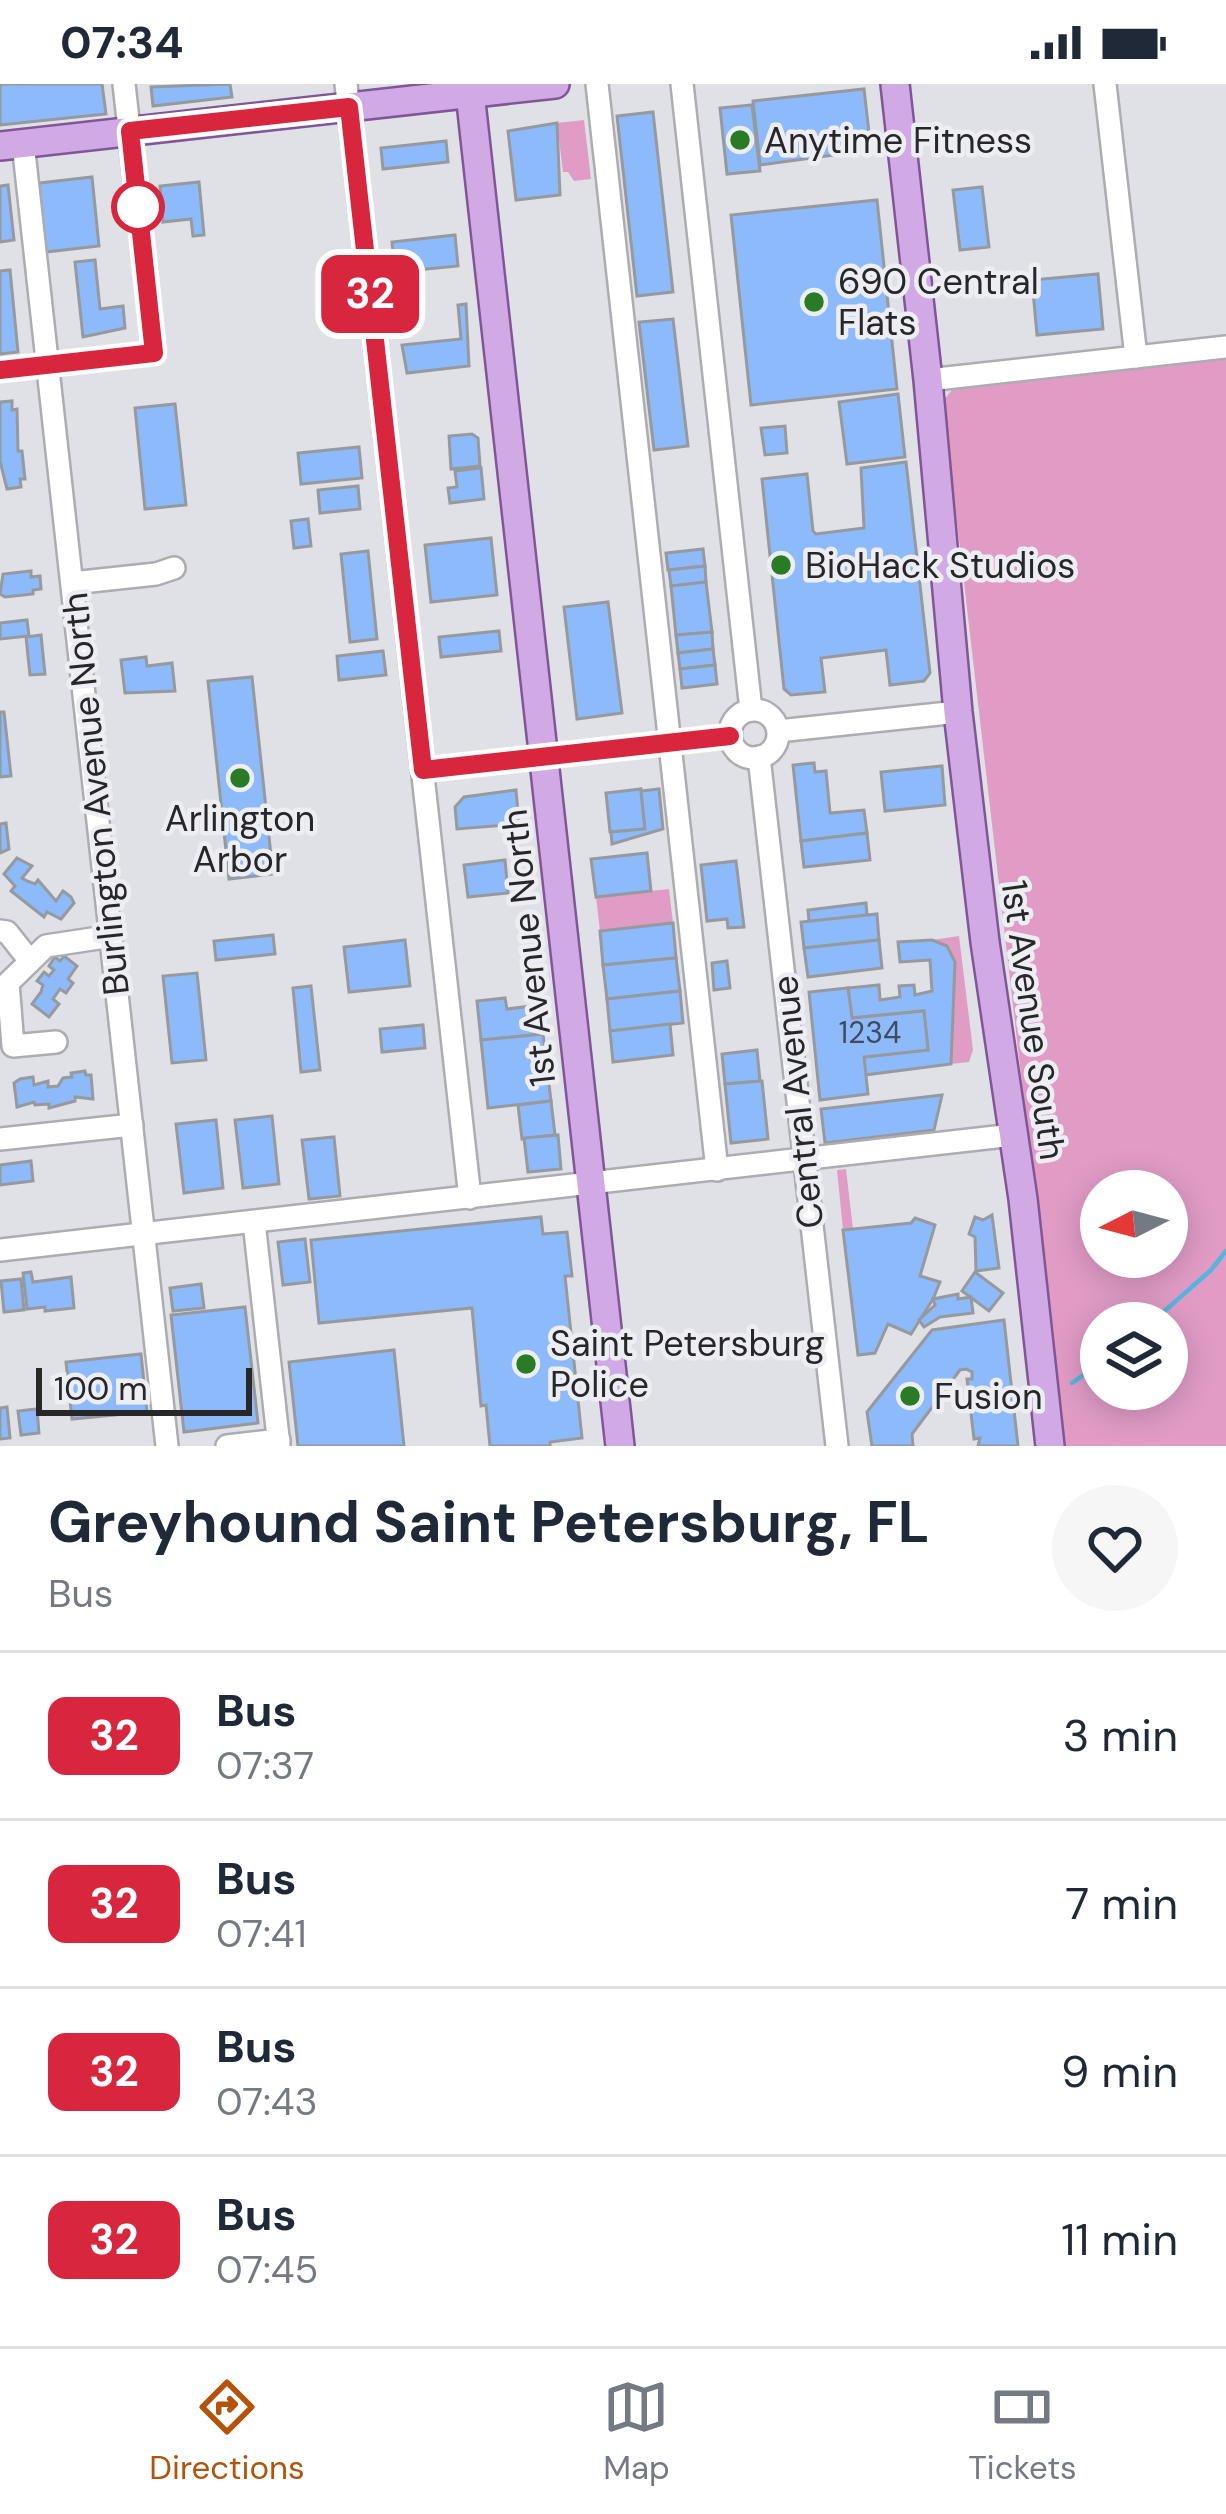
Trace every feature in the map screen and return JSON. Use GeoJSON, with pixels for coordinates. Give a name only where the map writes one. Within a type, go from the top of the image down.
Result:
{"type":"FeatureCollection","features":[{"type":"Feature","properties":{"kind":"main road"},"geometry":{"type":"LineString","coordinates":[[11,144],[130,131],[347,95],[555,84]]}},
{"type":"Feature","properties":{"kind":"main road","name":"1st Avenue South"},"geometry":{"type":"LineString","coordinates":[[896,84],[970,820],[1051,1446]]}},
{"type":"Feature","properties":{"kind":"main road","name":"1st Avenue North"},"geometry":{"type":"LineString","coordinates":[[469,89],[620,1446]]}},
{"type":"Feature","properties":{"kind":"street"},"geometry":{"type":"LineString","coordinates":[[0,370],[154,353],[124,84]]}},
{"type":"Feature","properties":{"kind":"street"},"geometry":{"type":"LineString","coordinates":[[596,84],[717,1170]]}},
{"type":"Feature","properties":{"kind":"street"},"geometry":{"type":"LineString","coordinates":[[682,84],[751,710]]}},
{"type":"Feature","properties":{"kind":"street"},"geometry":{"type":"LineString","coordinates":[[1106,84],[1136,357]]}},
{"type":"Feature","properties":{"kind":"street"},"geometry":{"type":"LineString","coordinates":[[347,95],[470,1198]]}},
{"type":"Feature","properties":{"kind":"street","name":"Burlington Avenue North"},"geometry":{"type":"LineString","coordinates":[[11,144],[48,364],[167,1446]]}},
{"type":"Feature","properties":{"kind":"street"},"geometry":{"type":"LineString","coordinates":[[928,380],[1226,347]]}},
{"type":"Feature","properties":{"kind":"street"},"geometry":{"type":"LineString","coordinates":[[72,583],[174,568]]}},
{"type":"Feature","properties":{"kind":"street"},"geometry":{"type":"LineString","coordinates":[[751,710],[771,717],[778,731],[776,745],[759,757],[743,755],[730,736],[738,716],[751,710]]}},
{"type":"Feature","properties":{"kind":"street"},"geometry":{"type":"LineString","coordinates":[[778,731],[958,712]]}},
{"type":"Feature","properties":{"kind":"street"},"geometry":{"type":"LineString","coordinates":[[423,770],[730,736]]}},
{"type":"Feature","properties":{"kind":"street","name":"Central Avenue"},"geometry":{"type":"LineString","coordinates":[[759,757],[837,1446]]}},
{"type":"Feature","properties":{"kind":"street"},"geometry":{"type":"LineString","coordinates":[[0,931],[7,932],[30,962]]}},
{"type":"Feature","properties":{"kind":"street"},"geometry":{"type":"LineString","coordinates":[[56,1042],[13,1046],[8,983],[46,946],[112,936]]}},
{"type":"Feature","properties":{"kind":"street"},"geometry":{"type":"LineString","coordinates":[[0,1139],[132,1125]]}},
{"type":"Feature","properties":{"kind":"street"},"geometry":{"type":"LineString","coordinates":[[0,1250],[1013,1135]]}},
{"type":"Feature","properties":{"kind":"street"},"geometry":{"type":"LineString","coordinates":[[227,1446],[279,1443],[254,1222]]}},
{"type":"Feature","properties":{"kind":"shaded area"},"geometry":{"type":"Polygon","coordinates":[[[584,120],[591,179],[574,181],[563,172],[557,123],[584,120]]]}},
{"type":"Feature","properties":{"kind":"shaded area"},"geometry":{"type":"Polygon","coordinates":[[[1226,359],[1226,1446],[1064,1446],[943,401],[952,390],[1226,359]]]}},
{"type":"Feature","properties":{"kind":"shaded area"},"geometry":{"type":"Polygon","coordinates":[[[669,889],[673,923],[600,931],[596,897],[669,889]]]}},
{"type":"Feature","properties":{"kind":"shaded area"},"geometry":{"type":"Polygon","coordinates":[[[959,936],[973,1050],[969,1062],[951,1064],[955,962],[947,946],[932,940],[959,936]]]}},
{"type":"Feature","properties":{"kind":"shaded area"},"geometry":{"type":"Polygon","coordinates":[[[846,1169],[853,1229],[843,1230],[837,1170],[846,1169]]]}},
{"type":"Feature","properties":{"kind":"building"},"geometry":{"type":"Polygon","coordinates":[[[0,84],[102,84],[106,114],[0,125],[0,84]]]}},
{"type":"Feature","properties":{"kind":"building"},"geometry":{"type":"Polygon","coordinates":[[[230,84],[232,97],[153,106],[151,87],[230,84]]]}},
{"type":"Feature","properties":{"kind":"building"},"geometry":{"type":"Polygon","coordinates":[[[864,89],[871,150],[760,165],[753,101],[864,89]]]}},
{"type":"Feature","properties":{"kind":"building","name":"Anytime Fitness"},"geometry":{"type":"Polygon","coordinates":[[[752,105],[760,171],[727,174],[720,108],[752,105]]]}},
{"type":"Feature","properties":{"kind":"building"},"geometry":{"type":"Polygon","coordinates":[[[653,112],[673,292],[637,296],[617,116],[653,112]]]}},
{"type":"Feature","properties":{"kind":"building"},"geometry":{"type":"Polygon","coordinates":[[[557,123],[560,195],[516,200],[508,131],[557,123]]]}},
{"type":"Feature","properties":{"kind":"building"},"geometry":{"type":"Polygon","coordinates":[[[446,141],[448,162],[383,169],[381,148],[446,141]]]}},
{"type":"Feature","properties":{"kind":"building"},"geometry":{"type":"Polygon","coordinates":[[[92,177],[99,246],[46,252],[39,183],[92,177]]]}},
{"type":"Feature","properties":{"kind":"building"},"geometry":{"type":"Polygon","coordinates":[[[199,182],[204,235],[193,236],[191,219],[163,222],[160,186],[199,182]]]}},
{"type":"Feature","properties":{"kind":"building"},"geometry":{"type":"Polygon","coordinates":[[[8,185],[14,240],[0,242],[0,186],[8,185]]]}},
{"type":"Feature","properties":{"kind":"building"},"geometry":{"type":"Polygon","coordinates":[[[982,187],[989,247],[960,250],[953,190],[982,187]]]}},
{"type":"Feature","properties":{"kind":"building","name":"690 Central Flats"},"geometry":{"type":"Polygon","coordinates":[[[877,200],[897,389],[751,405],[731,215],[877,200]]]}},
{"type":"Feature","properties":{"kind":"building"},"geometry":{"type":"Polygon","coordinates":[[[455,235],[458,266],[395,272],[392,242],[455,235]]]}},
{"type":"Feature","properties":{"kind":"building"},"geometry":{"type":"Polygon","coordinates":[[[95,260],[100,309],[123,306],[125,328],[83,337],[75,262],[95,260]]]}},
{"type":"Feature","properties":{"kind":"building"},"geometry":{"type":"Polygon","coordinates":[[[10,270],[18,352],[0,354],[0,271],[10,270]]]}},
{"type":"Feature","properties":{"kind":"building"},"geometry":{"type":"Polygon","coordinates":[[[1098,274],[1103,329],[1037,335],[1032,280],[1098,274]]]}},
{"type":"Feature","properties":{"kind":"building"},"geometry":{"type":"Polygon","coordinates":[[[466,304],[469,366],[407,373],[402,345],[461,339],[458,305],[466,304]]]}},
{"type":"Feature","properties":{"kind":"building"},"geometry":{"type":"Polygon","coordinates":[[[673,319],[688,446],[654,450],[639,322],[673,319]]]}},
{"type":"Feature","properties":{"kind":"building"},"geometry":{"type":"Polygon","coordinates":[[[898,394],[905,457],[847,464],[839,402],[898,394]]]}},
{"type":"Feature","properties":{"kind":"building"},"geometry":{"type":"Polygon","coordinates":[[[12,401],[12,410],[17,409],[18,451],[22,451],[25,479],[20,479],[21,487],[7,489],[0,461],[0,402],[12,401]]]}},
{"type":"Feature","properties":{"kind":"building"},"geometry":{"type":"Polygon","coordinates":[[[175,404],[186,505],[145,509],[135,408],[175,404]]]}},
{"type":"Feature","properties":{"kind":"building"},"geometry":{"type":"Polygon","coordinates":[[[785,426],[787,453],[765,455],[761,428],[785,426]]]}},
{"type":"Feature","properties":{"kind":"building"},"geometry":{"type":"Polygon","coordinates":[[[449,436],[478,438],[480,466],[451,469],[449,436]]]}},
{"type":"Feature","properties":{"kind":"building"},"geometry":{"type":"Polygon","coordinates":[[[359,447],[362,478],[301,484],[298,453],[359,447]]]}},
{"type":"Feature","properties":{"kind":"building"},"geometry":{"type":"Polygon","coordinates":[[[906,462],[930,673],[924,681],[890,685],[886,650],[821,658],[825,692],[791,695],[784,689],[762,479],[807,474],[816,534],[864,528],[861,468],[906,462]]]}},
{"type":"Feature","properties":{"kind":"building"},"geometry":{"type":"Polygon","coordinates":[[[481,468],[484,499],[450,503],[448,488],[457,487],[455,471],[481,468]]]}},
{"type":"Feature","properties":{"kind":"building"},"geometry":{"type":"Polygon","coordinates":[[[358,486],[360,509],[320,513],[318,490],[358,486]]]}},
{"type":"Feature","properties":{"kind":"building"},"geometry":{"type":"Polygon","coordinates":[[[308,519],[311,546],[294,548],[291,521],[308,519]]]}},
{"type":"Feature","properties":{"kind":"building"},"geometry":{"type":"Polygon","coordinates":[[[491,538],[497,595],[431,602],[425,545],[491,538]]]}},
{"type":"Feature","properties":{"kind":"building"},"geometry":{"type":"Polygon","coordinates":[[[703,549],[705,566],[668,570],[666,553],[703,549]]]}},
{"type":"Feature","properties":{"kind":"building"},"geometry":{"type":"Polygon","coordinates":[[[368,551],[377,639],[350,642],[341,554],[368,551]]]}},
{"type":"Feature","properties":{"kind":"building"},"geometry":{"type":"Polygon","coordinates":[[[705,566],[706,582],[671,586],[669,570],[705,566]]]}},
{"type":"Feature","properties":{"kind":"building"},"geometry":{"type":"Polygon","coordinates":[[[31,571],[31,577],[40,576],[41,589],[33,594],[0,594],[3,574],[31,571]]]}},
{"type":"Feature","properties":{"kind":"building"},"geometry":{"type":"Polygon","coordinates":[[[706,582],[712,632],[676,635],[671,586],[706,582]]]}},
{"type":"Feature","properties":{"kind":"building"},"geometry":{"type":"Polygon","coordinates":[[[608,602],[622,713],[577,719],[564,607],[608,602]]]}},
{"type":"Feature","properties":{"kind":"building"},"geometry":{"type":"Polygon","coordinates":[[[27,620],[29,636],[0,639],[0,623],[27,620]]]}},
{"type":"Feature","properties":{"kind":"building"},"geometry":{"type":"Polygon","coordinates":[[[499,631],[501,651],[441,657],[439,637],[499,631]]]}},
{"type":"Feature","properties":{"kind":"building"},"geometry":{"type":"Polygon","coordinates":[[[712,632],[713,649],[678,653],[676,635],[712,632]]]}},
{"type":"Feature","properties":{"kind":"building"},"geometry":{"type":"Polygon","coordinates":[[[41,635],[45,674],[30,675],[26,637],[41,635]]]}},
{"type":"Feature","properties":{"kind":"building"},"geometry":{"type":"Polygon","coordinates":[[[713,649],[715,665],[680,669],[678,653],[713,649]]]}},
{"type":"Feature","properties":{"kind":"building"},"geometry":{"type":"Polygon","coordinates":[[[383,651],[386,675],[339,680],[337,656],[383,651]]]}},
{"type":"Feature","properties":{"kind":"building"},"geometry":{"type":"Polygon","coordinates":[[[146,657],[147,666],[172,663],[175,691],[125,693],[121,660],[146,657]]]}},
{"type":"Feature","properties":{"kind":"building"},"geometry":{"type":"Polygon","coordinates":[[[715,665],[717,684],[682,688],[680,669],[715,665]]]}},
{"type":"Feature","properties":{"kind":"building","name":"Arlington Arbor"},"geometry":{"type":"Polygon","coordinates":[[[252,677],[273,874],[229,879],[208,681],[252,677]]]}},
{"type":"Feature","properties":{"kind":"building"},"geometry":{"type":"Polygon","coordinates":[[[0,712],[4,712],[11,776],[0,777],[0,712]]]}},
{"type":"Feature","properties":{"kind":"building"},"geometry":{"type":"Polygon","coordinates":[[[814,763],[815,772],[826,771],[830,813],[864,810],[867,833],[801,841],[793,765],[814,763]]]}},
{"type":"Feature","properties":{"kind":"building"},"geometry":{"type":"Polygon","coordinates":[[[942,766],[945,805],[885,811],[881,772],[942,766]]]}},
{"type":"Feature","properties":{"kind":"building"},"geometry":{"type":"Polygon","coordinates":[[[641,789],[645,829],[610,832],[606,793],[641,789]]]}},
{"type":"Feature","properties":{"kind":"building"},"geometry":{"type":"Polygon","coordinates":[[[659,789],[663,829],[612,844],[611,832],[645,829],[641,791],[659,789]]]}},
{"type":"Feature","properties":{"kind":"building"},"geometry":{"type":"Polygon","coordinates":[[[516,790],[519,824],[457,829],[455,807],[464,797],[516,790]]]}},
{"type":"Feature","properties":{"kind":"building"},"geometry":{"type":"Polygon","coordinates":[[[6,823],[9,849],[0,853],[0,824],[6,823]]]}},
{"type":"Feature","properties":{"kind":"building"},"geometry":{"type":"Polygon","coordinates":[[[867,833],[870,860],[804,867],[801,841],[867,833]]]}},
{"type":"Feature","properties":{"kind":"building"},"geometry":{"type":"Polygon","coordinates":[[[647,853],[651,891],[596,897],[591,859],[647,853]]]}},
{"type":"Feature","properties":{"kind":"building"},"geometry":{"type":"Polygon","coordinates":[[[17,858],[32,866],[22,878],[35,884],[38,880],[56,901],[63,891],[71,897],[74,903],[61,919],[47,912],[44,917],[11,891],[15,886],[4,874],[17,858]]]}},
{"type":"Feature","properties":{"kind":"building"},"geometry":{"type":"Polygon","coordinates":[[[505,860],[508,893],[468,897],[464,865],[505,860]]]}},
{"type":"Feature","properties":{"kind":"building"},"geometry":{"type":"Polygon","coordinates":[[[736,861],[744,927],[728,928],[727,919],[707,921],[701,865],[736,861]]]}},
{"type":"Feature","properties":{"kind":"building"},"geometry":{"type":"Polygon","coordinates":[[[866,903],[867,915],[809,922],[808,910],[866,903]]]}},
{"type":"Feature","properties":{"kind":"building"},"geometry":{"type":"Polygon","coordinates":[[[877,914],[879,940],[804,948],[801,922],[877,914]]]}},
{"type":"Feature","properties":{"kind":"building"},"geometry":{"type":"Polygon","coordinates":[[[673,923],[676,958],[603,965],[600,931],[673,923]]]}},
{"type":"Feature","properties":{"kind":"building"},"geometry":{"type":"Polygon","coordinates":[[[273,935],[275,954],[216,960],[214,941],[273,935]]]}},
{"type":"Feature","properties":{"kind":"building"},"geometry":{"type":"Polygon","coordinates":[[[405,940],[410,986],[349,992],[344,947],[405,940]]]}},
{"type":"Feature","properties":{"kind":"building"},"geometry":{"type":"Polygon","coordinates":[[[879,940],[882,968],[808,977],[804,948],[879,940]]]}},
{"type":"Feature","properties":{"kind":"building"},"geometry":{"type":"Polygon","coordinates":[[[932,940],[947,946],[955,962],[951,1064],[865,1075],[864,1057],[928,1050],[924,1011],[852,1018],[848,988],[879,985],[880,1000],[900,997],[899,986],[914,985],[915,995],[932,991],[930,960],[900,962],[898,942],[932,940]]]}},
{"type":"Feature","properties":{"kind":"building"},"geometry":{"type":"Polygon","coordinates":[[[64,956],[77,966],[68,979],[73,983],[66,993],[60,989],[53,999],[59,1004],[49,1017],[32,1004],[43,985],[37,981],[44,972],[49,976],[54,970],[49,966],[55,957],[60,961],[64,956]]]}},
{"type":"Feature","properties":{"kind":"building"},"geometry":{"type":"Polygon","coordinates":[[[676,958],[680,991],[607,999],[603,965],[676,958]]]}},
{"type":"Feature","properties":{"kind":"building"},"geometry":{"type":"Polygon","coordinates":[[[727,961],[730,988],[714,990],[712,963],[727,961]]]}},
{"type":"Feature","properties":{"kind":"building"},"geometry":{"type":"Polygon","coordinates":[[[197,973],[206,1060],[172,1063],[163,976],[197,973]]]}},
{"type":"Feature","properties":{"kind":"building"},"geometry":{"type":"Polygon","coordinates":[[[311,986],[320,1070],[301,1072],[293,988],[311,986]]]}},
{"type":"Feature","properties":{"kind":"building"},"geometry":{"type":"Polygon","coordinates":[[[848,988],[852,1018],[924,1011],[928,1050],[864,1057],[868,1094],[820,1100],[809,992],[848,988]]]}},
{"type":"Feature","properties":{"kind":"building"},"geometry":{"type":"Polygon","coordinates":[[[680,991],[683,1023],[610,1031],[607,999],[680,991]]]}},
{"type":"Feature","properties":{"kind":"building"},"geometry":{"type":"Polygon","coordinates":[[[505,998],[507,1009],[540,1005],[543,1034],[481,1040],[477,1001],[505,998]]]}},
{"type":"Feature","properties":{"kind":"building"},"geometry":{"type":"Polygon","coordinates":[[[670,1024],[673,1055],[613,1062],[610,1031],[670,1024]]]}},
{"type":"Feature","properties":{"kind":"building"},"geometry":{"type":"Polygon","coordinates":[[[423,1025],[425,1048],[382,1052],[380,1029],[423,1025]]]}},
{"type":"Feature","properties":{"kind":"building"},"geometry":{"type":"Polygon","coordinates":[[[543,1034],[551,1101],[488,1108],[481,1040],[543,1034]]]}},
{"type":"Feature","properties":{"kind":"building"},"geometry":{"type":"Polygon","coordinates":[[[757,1050],[760,1081],[725,1084],[722,1054],[757,1050]]]}},
{"type":"Feature","properties":{"kind":"building"},"geometry":{"type":"Polygon","coordinates":[[[71,1073],[91,1075],[93,1099],[75,1097],[75,1101],[49,1108],[49,1104],[34,1102],[17,1107],[14,1083],[20,1079],[33,1077],[34,1085],[48,1081],[48,1087],[58,1086],[71,1073]]]}},
{"type":"Feature","properties":{"kind":"building"},"geometry":{"type":"Polygon","coordinates":[[[762,1081],[768,1139],[731,1143],[725,1084],[762,1081]]]}},
{"type":"Feature","properties":{"kind":"building"},"geometry":{"type":"Polygon","coordinates":[[[942,1095],[934,1130],[825,1143],[821,1109],[942,1095]]]}},
{"type":"Feature","properties":{"kind":"building"},"geometry":{"type":"Polygon","coordinates":[[[551,1101],[555,1135],[522,1139],[518,1105],[551,1101]]]}},
{"type":"Feature","properties":{"kind":"building"},"geometry":{"type":"Polygon","coordinates":[[[272,1116],[279,1184],[243,1188],[235,1120],[272,1116]]]}},
{"type":"Feature","properties":{"kind":"building"},"geometry":{"type":"Polygon","coordinates":[[[216,1120],[223,1188],[184,1193],[176,1124],[216,1120]]]}},
{"type":"Feature","properties":{"kind":"building"},"geometry":{"type":"Polygon","coordinates":[[[558,1135],[561,1169],[528,1172],[524,1138],[558,1135]]]}},
{"type":"Feature","properties":{"kind":"building"},"geometry":{"type":"Polygon","coordinates":[[[334,1137],[340,1196],[309,1199],[302,1140],[334,1137]]]}},
{"type":"Feature","properties":{"kind":"building"},"geometry":{"type":"Polygon","coordinates":[[[31,1161],[33,1181],[0,1185],[0,1165],[31,1161]]]}},
{"type":"Feature","properties":{"kind":"building"},"geometry":{"type":"Polygon","coordinates":[[[992,1215],[999,1268],[976,1271],[975,1237],[969,1234],[975,1217],[983,1220],[992,1215]]]}},
{"type":"Feature","properties":{"kind":"building","name":"Saint Petersburg Police"},"geometry":{"type":"Polygon","coordinates":[[[541,1217],[543,1234],[567,1232],[572,1276],[565,1276],[582,1438],[550,1442],[550,1446],[490,1446],[486,1405],[481,1406],[472,1308],[319,1323],[311,1240],[541,1217]]]}},
{"type":"Feature","properties":{"kind":"building"},"geometry":{"type":"Polygon","coordinates":[[[915,1218],[935,1225],[920,1276],[940,1282],[933,1299],[911,1334],[888,1324],[875,1353],[858,1355],[843,1230],[911,1223],[915,1218]]]}},
{"type":"Feature","properties":{"kind":"building"},"geometry":{"type":"Polygon","coordinates":[[[305,1239],[310,1282],[283,1285],[278,1242],[305,1239]]]}},
{"type":"Feature","properties":{"kind":"building"},"geometry":{"type":"Polygon","coordinates":[[[31,1272],[33,1282],[71,1277],[74,1308],[27,1309],[23,1273],[31,1272]]]}},
{"type":"Feature","properties":{"kind":"building"},"geometry":{"type":"Polygon","coordinates":[[[975,1272],[1003,1293],[989,1311],[962,1291],[975,1272]]]}},
{"type":"Feature","properties":{"kind":"building"},"geometry":{"type":"Polygon","coordinates":[[[21,1279],[24,1310],[4,1312],[1,1281],[21,1279]]]}},
{"type":"Feature","properties":{"kind":"building"},"geometry":{"type":"Polygon","coordinates":[[[201,1284],[204,1308],[173,1311],[170,1288],[201,1284]]]}},
{"type":"Feature","properties":{"kind":"building"},"geometry":{"type":"Polygon","coordinates":[[[958,1294],[958,1299],[971,1297],[973,1313],[940,1317],[924,1327],[919,1320],[935,1305],[933,1299],[958,1294]]]}},
{"type":"Feature","properties":{"kind":"building"},"geometry":{"type":"Polygon","coordinates":[[[245,1307],[258,1423],[184,1432],[171,1315],[245,1307]]]}},
{"type":"Feature","properties":{"kind":"building","name":"Fusion"},"geometry":{"type":"Polygon","coordinates":[[[1004,1320],[1018,1446],[978,1446],[967,1379],[972,1379],[972,1372],[966,1369],[960,1370],[912,1434],[913,1446],[872,1446],[867,1412],[932,1330],[1004,1320]]]}},
{"type":"Feature","properties":{"kind":"building"},"geometry":{"type":"Polygon","coordinates":[[[394,1350],[404,1446],[298,1446],[289,1362],[394,1350]]]}},
{"type":"Feature","properties":{"kind":"building"},"geometry":{"type":"Polygon","coordinates":[[[141,1354],[147,1412],[72,1419],[66,1362],[141,1354]]]}},
{"type":"Feature","properties":{"kind":"building"},"geometry":{"type":"Polygon","coordinates":[[[7,1407],[10,1438],[0,1439],[0,1408],[7,1407]]]}},
{"type":"Feature","properties":{"kind":"building"},"geometry":{"type":"Polygon","coordinates":[[[37,1409],[39,1433],[21,1435],[18,1411],[37,1409]]]}},
{"type":"Feature","properties":{"kind":"waterway"},"geometry":{"type":"LineString","coordinates":[[1175,1302],[1226,1251]]}},
{"type":"Feature","properties":{"kind":"waterway"},"geometry":{"type":"LineString","coordinates":[[1072,1383],[1080,1377]]}},
{"type":"Feature","properties":{"kind":"bus line","name":"32"},"geometry":{"type":"LineString","coordinates":[[0,370],[154,353],[130,131],[349,107],[423,770],[730,736]]}},
{"type":"Feature","properties":{"kind":"place","name":"Anytime Fitness"},"geometry":{"type":"Point","coordinates":[740,140]}},
{"type":"Feature","properties":{"kind":"place","name":"690 Central Flats"},"geometry":{"type":"Point","coordinates":[814,302]}},
{"type":"Feature","properties":{"kind":"place","name":"BioHack Studios"},"geometry":{"type":"Point","coordinates":[781,565]}},
{"type":"Feature","properties":{"kind":"place","name":"Arlington Arbor"},"geometry":{"type":"Point","coordinates":[240,778]}},
{"type":"Feature","properties":{"kind":"place","name":"Saint Petersburg Police"},"geometry":{"type":"Point","coordinates":[526,1364]}},
{"type":"Feature","properties":{"kind":"place","name":"Fusion"},"geometry":{"type":"Point","coordinates":[910,1396]}}]}
